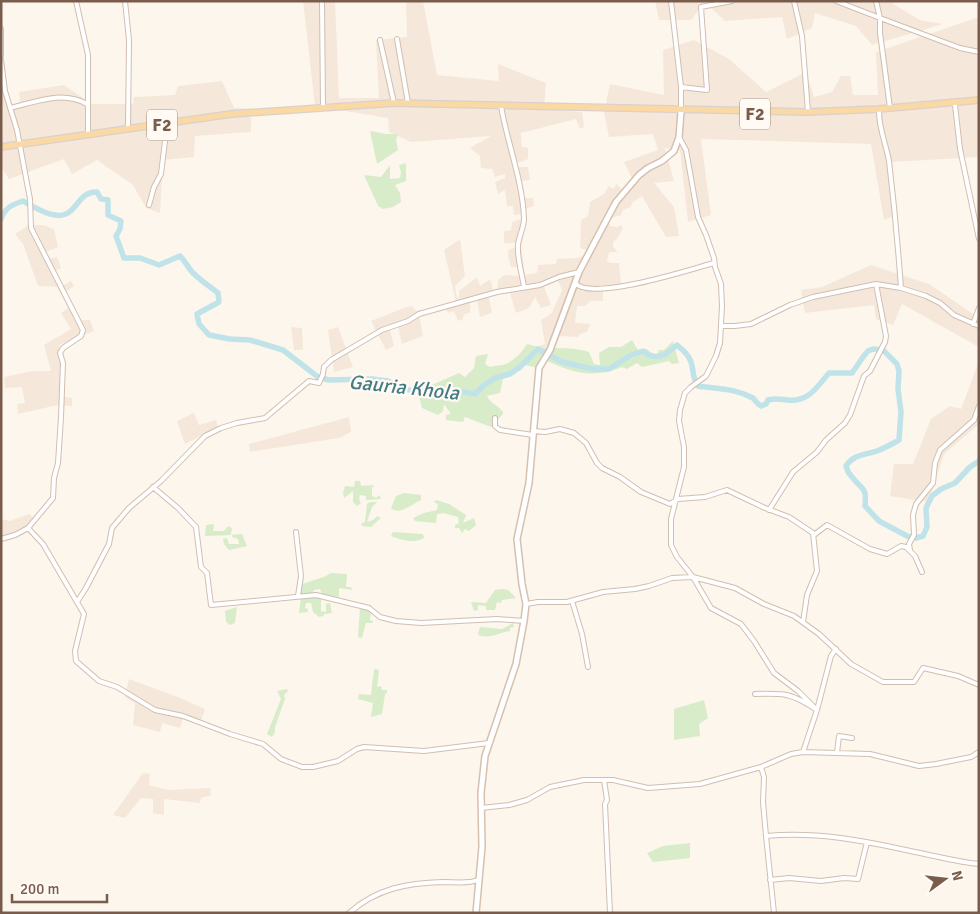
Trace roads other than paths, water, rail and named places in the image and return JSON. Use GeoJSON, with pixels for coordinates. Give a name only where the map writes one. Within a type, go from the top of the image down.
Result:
{"type":"FeatureCollection","features":[{"type":"Feature","properties":{"kind":"main road","name":"F2"},"geometry":{"type":"LineString","coordinates":[[681,111],[808,112],[979,102]]}},
{"type":"Feature","properties":{"kind":"main road","name":"F2"},"geometry":{"type":"LineString","coordinates":[[1,147],[231,114],[394,103],[808,115],[879,112],[979,102]]}},
{"type":"Feature","properties":{"kind":"street"},"geometry":{"type":"LineString","coordinates":[[76,1],[88,55],[88,135]]}},
{"type":"Feature","properties":{"kind":"street"},"geometry":{"type":"LineString","coordinates":[[125,1],[129,40],[128,129]]}},
{"type":"Feature","properties":{"kind":"street"},"geometry":{"type":"LineString","coordinates":[[322,1],[322,108]]}},
{"type":"Feature","properties":{"kind":"street"},"geometry":{"type":"LineString","coordinates":[[476,913],[482,847],[482,774],[489,743],[516,664],[524,622],[526,604],[517,539],[529,483],[539,368],[550,350],[579,272],[616,202],[639,176],[670,156],[676,146],[679,137],[681,87],[671,1]]}},
{"type":"Feature","properties":{"kind":"street"},"geometry":{"type":"LineString","coordinates":[[681,87],[707,90],[701,7],[732,1]]}},
{"type":"Feature","properties":{"kind":"street"},"geometry":{"type":"LineString","coordinates":[[794,1],[802,36],[808,112]]}},
{"type":"Feature","properties":{"kind":"street"},"geometry":{"type":"LineString","coordinates":[[836,1],[960,48],[979,52]]}},
{"type":"Feature","properties":{"kind":"street"},"geometry":{"type":"LineString","coordinates":[[876,1],[880,18],[880,33],[890,108]]}},
{"type":"Feature","properties":{"kind":"street"},"geometry":{"type":"LineString","coordinates":[[1,28],[1,56]]}},
{"type":"Feature","properties":{"kind":"street"},"geometry":{"type":"LineString","coordinates":[[397,39],[408,103]]}},
{"type":"Feature","properties":{"kind":"street"},"geometry":{"type":"LineString","coordinates":[[380,40],[394,103]]}},
{"type":"Feature","properties":{"kind":"street"},"geometry":{"type":"LineString","coordinates":[[1,60],[5,91],[19,144],[30,199],[31,228],[83,330],[81,336],[63,348],[60,353],[63,368],[61,417],[58,463],[54,478],[53,498],[28,528],[1,539]]}},
{"type":"Feature","properties":{"kind":"street"},"geometry":{"type":"LineString","coordinates":[[10,108],[43,99],[67,97],[79,99],[87,104]]}},
{"type":"Feature","properties":{"kind":"street"},"geometry":{"type":"LineString","coordinates":[[956,105],[960,149],[979,239]]}},
{"type":"Feature","properties":{"kind":"street"},"geometry":{"type":"LineString","coordinates":[[501,106],[505,130],[517,175],[523,212],[524,220],[518,247],[524,287]]}},
{"type":"Feature","properties":{"kind":"street"},"geometry":{"type":"LineString","coordinates":[[879,112],[880,128],[888,157],[893,194],[901,288]]}},
{"type":"Feature","properties":{"kind":"street"},"geometry":{"type":"LineString","coordinates":[[150,205],[154,187],[161,174],[165,141],[163,124]]}},
{"type":"Feature","properties":{"kind":"street"},"geometry":{"type":"LineString","coordinates":[[679,137],[686,150],[698,217],[706,235],[721,284],[721,326],[716,356],[706,376],[685,393],[680,410],[679,421],[684,447],[684,467],[671,519],[671,545],[711,608],[741,624],[774,673],[798,691],[817,710]]}},
{"type":"Feature","properties":{"kind":"street"},"geometry":{"type":"LineString","coordinates":[[575,283],[583,288],[624,286],[714,263]]}},
{"type":"Feature","properties":{"kind":"street"},"geometry":{"type":"LineString","coordinates":[[77,602],[84,593],[109,544],[112,528],[129,508],[206,436],[221,428],[237,423],[265,418],[309,380],[319,383],[324,367],[331,360],[382,330],[408,321],[418,314],[462,301],[540,284],[579,272]]}},
{"type":"Feature","properties":{"kind":"street"},"geometry":{"type":"LineString","coordinates":[[769,510],[793,472],[817,452],[826,440],[845,423],[850,415],[864,376],[870,371],[882,348],[886,336],[876,284]]}},
{"type":"Feature","properties":{"kind":"street"},"geometry":{"type":"LineString","coordinates":[[721,326],[751,324],[790,305],[813,297],[876,284],[901,288],[940,303],[954,315],[979,326]]}},
{"type":"Feature","properties":{"kind":"street"},"geometry":{"type":"LineString","coordinates":[[973,324],[979,308]]}},
{"type":"Feature","properties":{"kind":"street"},"geometry":{"type":"LineString","coordinates":[[910,550],[909,544],[914,535],[913,515],[916,504],[933,483],[935,463],[940,450],[974,420],[979,406]]}},
{"type":"Feature","properties":{"kind":"street"},"geometry":{"type":"LineString","coordinates":[[495,418],[495,426],[500,430],[533,433],[560,429],[574,433],[586,443],[593,457],[602,468],[620,477],[642,492],[670,504],[678,499],[706,497],[727,490],[800,523],[814,535],[817,571],[807,595],[803,622]]}},
{"type":"Feature","properties":{"kind":"street"},"geometry":{"type":"LineString","coordinates":[[153,487],[196,526],[201,567],[207,573],[211,605],[316,595],[369,608],[380,617],[396,621],[421,623],[497,619],[524,622]]}},
{"type":"Feature","properties":{"kind":"street"},"geometry":{"type":"LineString","coordinates":[[814,535],[827,525],[874,551],[887,554],[901,546],[906,546],[920,564],[922,572]]}},
{"type":"Feature","properties":{"kind":"street"},"geometry":{"type":"LineString","coordinates":[[28,528],[43,544],[84,614],[75,651],[76,661],[99,682],[117,687],[155,710],[182,716],[263,744],[282,759],[302,767],[313,767],[338,761],[357,749],[364,747],[424,751],[489,743]]}},
{"type":"Feature","properties":{"kind":"street"},"geometry":{"type":"LineString","coordinates":[[296,532],[300,576],[298,596]]}},
{"type":"Feature","properties":{"kind":"street"},"geometry":{"type":"LineString","coordinates":[[526,604],[567,602],[603,592],[642,588],[672,578],[693,577],[735,588],[764,604],[794,616],[836,649],[851,664],[883,682],[914,682],[922,668],[958,676],[979,684]]}},
{"type":"Feature","properties":{"kind":"street"},"geometry":{"type":"LineString","coordinates":[[572,601],[582,634],[588,667]]}},
{"type":"Feature","properties":{"kind":"street"},"geometry":{"type":"LineString","coordinates":[[802,752],[817,710],[831,656],[836,649]]}},
{"type":"Feature","properties":{"kind":"street"},"geometry":{"type":"LineString","coordinates":[[755,694],[789,694],[804,700],[817,710]]}},
{"type":"Feature","properties":{"kind":"street"},"geometry":{"type":"LineString","coordinates":[[837,752],[839,736],[852,738]]}},
{"type":"Feature","properties":{"kind":"street"},"geometry":{"type":"LineString","coordinates":[[482,808],[509,805],[527,800],[544,790],[562,783],[584,780],[613,780],[648,788],[700,784],[761,767],[791,754],[802,752],[870,754],[919,766],[971,757],[979,752]]}},
{"type":"Feature","properties":{"kind":"street"},"geometry":{"type":"LineString","coordinates":[[761,767],[764,777],[763,802],[774,913]]}},
{"type":"Feature","properties":{"kind":"street"},"geometry":{"type":"LineString","coordinates":[[604,780],[607,800],[605,804],[610,913]]}},
{"type":"Feature","properties":{"kind":"street"},"geometry":{"type":"LineString","coordinates":[[766,836],[815,834],[979,864]]}},
{"type":"Feature","properties":{"kind":"street"},"geometry":{"type":"LineString","coordinates":[[770,880],[789,878],[821,881],[844,878],[858,879],[867,842]]}},
{"type":"Feature","properties":{"kind":"street"},"geometry":{"type":"LineString","coordinates":[[349,913],[368,898],[394,887],[410,884],[474,882],[478,880]]}},
{"type":"Feature","properties":{"kind":"waterway","name":"Gauria Khola"},"geometry":{"type":"LineString","coordinates":[[1,219],[9,207],[23,201],[47,213],[62,215],[68,213],[85,196],[97,192],[101,199],[108,200],[108,215],[121,221],[120,229],[116,236],[124,258],[140,258],[159,265],[180,256],[192,272],[218,293],[219,302],[197,314],[199,324],[209,335],[250,340],[283,350],[318,377],[329,380],[372,379],[388,381],[409,390],[475,394],[495,378],[510,374],[520,367],[538,349],[562,362],[593,369],[609,369],[631,355],[643,351],[657,357],[669,352],[677,345],[690,359],[698,386],[739,392],[753,398],[761,406],[771,399],[801,399],[811,393],[829,373],[852,373],[868,351],[873,349],[883,350],[897,364],[899,371],[898,389],[901,412],[899,440],[880,450],[856,457],[846,466],[850,475],[864,491],[865,506],[879,521],[907,536],[916,538],[923,536],[927,527],[926,508],[932,496],[941,489],[955,483],[970,467],[979,461]]}}]}
